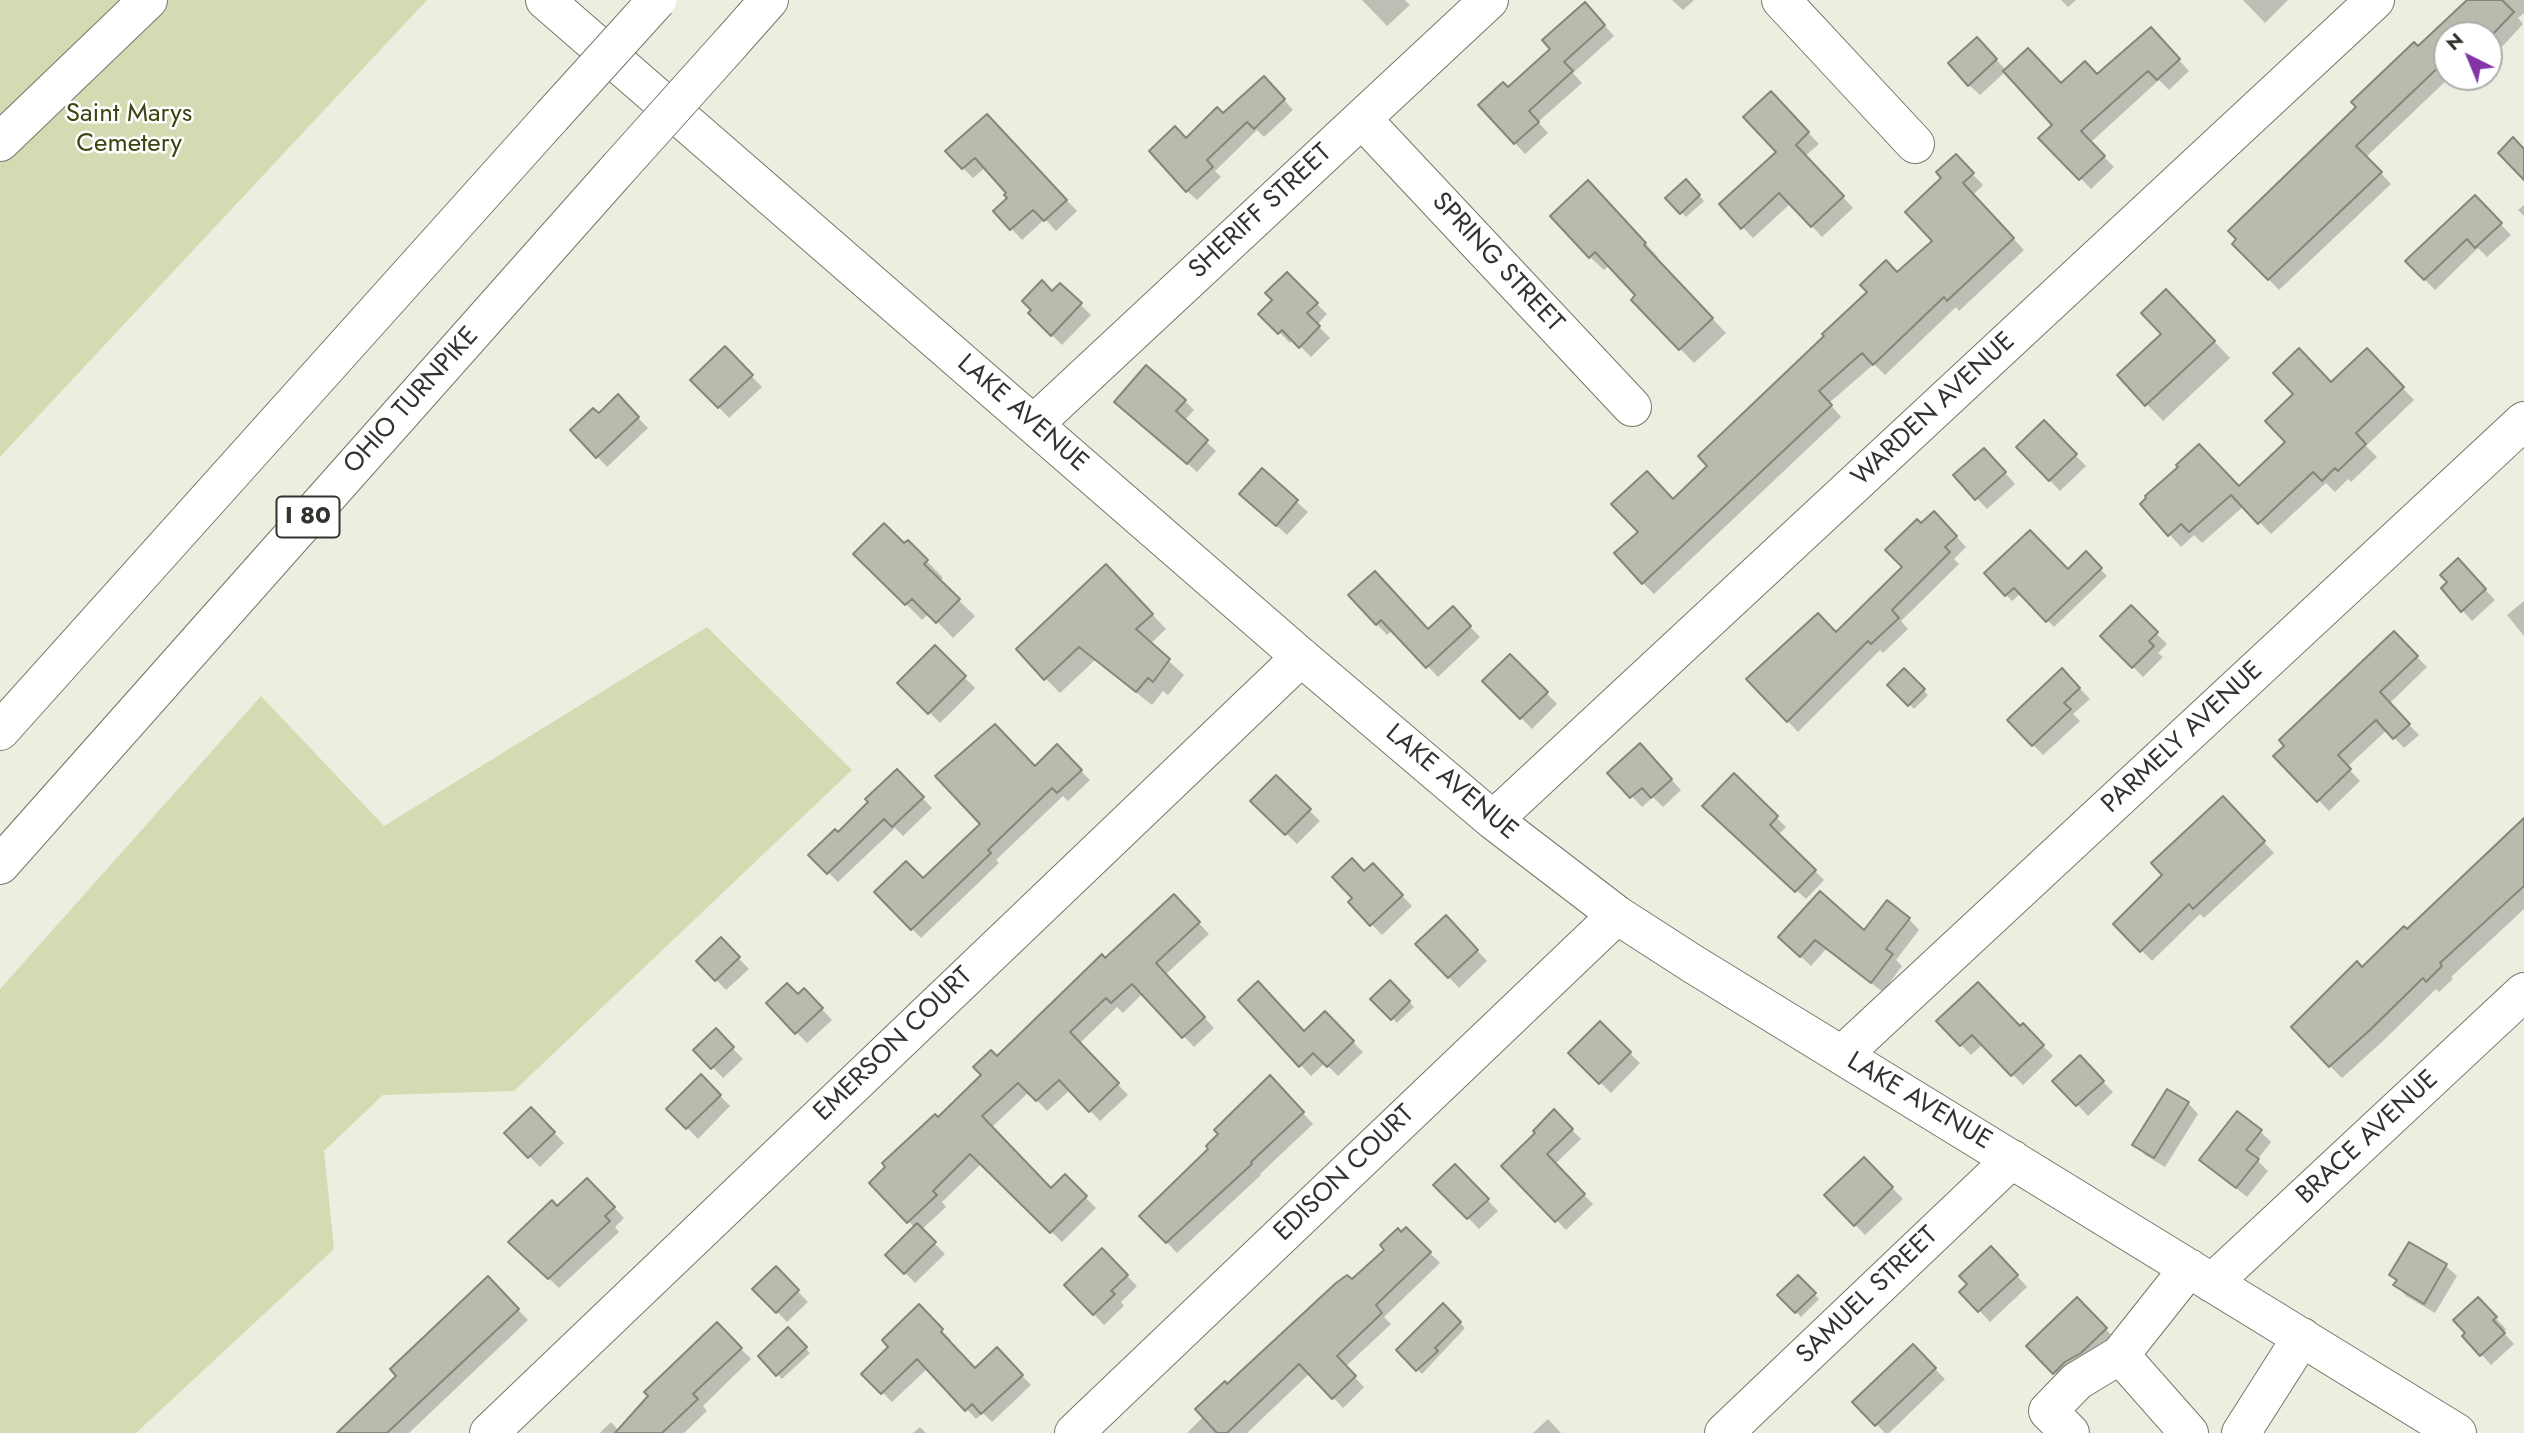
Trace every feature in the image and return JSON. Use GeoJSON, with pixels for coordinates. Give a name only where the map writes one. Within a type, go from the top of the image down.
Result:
{"type":"FeatureCollection","features":[{"type":"Feature","properties":{"kind":"main road"},"geometry":{"type":"LineString","coordinates":[[0,142],[148,0]]}},
{"type":"Feature","properties":{"kind":"main road","name":"LAKE AVENUE"},"geometry":{"type":"LineString","coordinates":[[545,0],[1301,657],[1493,820],[1617,915],[2456,1433]]}},
{"type":"Feature","properties":{"kind":"main road"},"geometry":{"type":"LineString","coordinates":[[0,732],[657,0]]}},
{"type":"Feature","properties":{"kind":"main road","name":"OHIO TURNPIKE"},"geometry":{"type":"LineString","coordinates":[[0,865],[769,0]]}},
{"type":"Feature","properties":{"kind":"main road","name":"SHERIFF STREET"},"geometry":{"type":"LineString","coordinates":[[1034,424],[1489,0]]}},
{"type":"Feature","properties":{"kind":"main road"},"geometry":{"type":"LineString","coordinates":[[1781,0],[1915,144]]}},
{"type":"Feature","properties":{"kind":"main road","name":"WARDEN AVENUE"},"geometry":{"type":"LineString","coordinates":[[1493,820],[2375,0]]}},
{"type":"Feature","properties":{"kind":"main road","name":"SPRING STREET"},"geometry":{"type":"LineString","coordinates":[[1362,118],[1632,407]]}},
{"type":"Feature","properties":{"kind":"main road","name":"PARMELY AVENUE"},"geometry":{"type":"LineString","coordinates":[[1842,1055],[2524,421]]}},
{"type":"Feature","properties":{"kind":"main road","name":"EMERSON COURT"},"geometry":{"type":"LineString","coordinates":[[489,1433],[1301,657]]}},
{"type":"Feature","properties":{"kind":"main road","name":"EDISON COURT"},"geometry":{"type":"LineString","coordinates":[[1074,1433],[1617,915]]}},
{"type":"Feature","properties":{"kind":"main road","name":"BRACE AVENUE"},"geometry":{"type":"LineString","coordinates":[[2120,1355],[2201,1275],[2524,992]]}},
{"type":"Feature","properties":{"kind":"main road","name":"SAMUEL STREET"},"geometry":{"type":"LineString","coordinates":[[1724,1433],[2012,1159]]}},
{"type":"Feature","properties":{"kind":"main road"},"geometry":{"type":"LineString","coordinates":[[2241,1433],[2302,1337]]}},
{"type":"Feature","properties":{"kind":"main road"},"geometry":{"type":"LineString","coordinates":[[2070,1433],[2048,1411],[2077,1381],[2120,1355],[2189,1433]]}},
{"type":"Feature","properties":{"kind":"green space","name":"Saint Marys Cemetery"},"geometry":{"type":"Polygon","coordinates":[[[0,0],[427,0],[0,457],[0,0]]]}},
{"type":"Feature","properties":{"kind":"green space"},"geometry":{"type":"Polygon","coordinates":[[[707,627],[852,770],[514,1091],[383,1095],[324,1151],[334,1249],[136,1433],[0,1433],[0,989],[261,696],[384,826],[707,627]]]}},
{"type":"Feature","properties":{"kind":"building"},"geometry":{"type":"Polygon","coordinates":[[[2467,0],[2502,0],[2514,12],[2503,24],[2503,21],[2445,21],[2467,0]]]}},
{"type":"Feature","properties":{"kind":"building"},"geometry":{"type":"Polygon","coordinates":[[[1585,2],[1605,25],[1564,62],[1573,71],[1529,111],[1539,122],[1514,144],[1478,105],[1503,82],[1508,87],[1550,49],[1542,40],[1585,2]]]}},
{"type":"Feature","properties":{"kind":"building"},"geometry":{"type":"Polygon","coordinates":[[[2151,27],[2180,59],[2157,80],[2148,71],[2081,131],[2105,156],[2079,180],[2038,138],[2052,125],[2003,71],[2028,48],[2061,83],[2085,61],[2097,74],[2151,27]]]}},
{"type":"Feature","properties":{"kind":"building"},"geometry":{"type":"Polygon","coordinates":[[[2433,32],[2433,72],[2356,146],[2382,172],[2268,280],[2232,244],[2236,239],[2228,231],[2356,107],[2351,102],[2414,42],[2418,46],[2433,32]]]}},
{"type":"Feature","properties":{"kind":"building"},"geometry":{"type":"Polygon","coordinates":[[[1977,37],[1997,59],[1968,86],[1948,63],[1977,37]]]}},
{"type":"Feature","properties":{"kind":"building"},"geometry":{"type":"Polygon","coordinates":[[[1264,76],[1285,99],[1254,129],[1247,122],[1207,160],[1213,167],[1186,192],[1149,151],[1175,126],[1186,138],[1217,107],[1223,113],[1264,76]]]}},
{"type":"Feature","properties":{"kind":"building"},"geometry":{"type":"Polygon","coordinates":[[[1771,91],[1809,132],[1796,145],[1844,196],[1811,227],[1779,193],[1741,229],[1719,204],[1776,152],[1743,117],[1771,91]]]}},
{"type":"Feature","properties":{"kind":"building"},"geometry":{"type":"Polygon","coordinates":[[[987,114],[1067,200],[1044,221],[1033,210],[1010,230],[993,211],[1007,198],[1004,195],[1006,193],[975,158],[962,169],[945,151],[987,114]]]}},
{"type":"Feature","properties":{"kind":"building"},"geometry":{"type":"Polygon","coordinates":[[[2513,137],[2524,149],[2524,180],[2498,153],[2513,137]]]}},
{"type":"Feature","properties":{"kind":"building"},"geometry":{"type":"Polygon","coordinates":[[[1956,154],[1974,173],[1963,183],[2014,238],[1947,301],[1944,297],[1873,365],[1862,353],[1819,391],[1832,405],[1642,584],[1614,553],[1638,532],[1611,504],[1647,471],[1673,499],[1707,466],[1698,456],[1867,292],[1860,285],[1886,260],[1897,272],[1932,241],[1905,212],[1941,178],[1936,172],[1956,154]]]}},
{"type":"Feature","properties":{"kind":"building"},"geometry":{"type":"Polygon","coordinates":[[[1686,179],[1700,195],[1680,214],[1665,198],[1686,179]]]}},
{"type":"Feature","properties":{"kind":"building"},"geometry":{"type":"Polygon","coordinates":[[[1588,180],[1646,243],[1644,245],[1713,318],[1679,350],[1631,300],[1635,295],[1595,252],[1589,258],[1550,216],[1588,180]]]}},
{"type":"Feature","properties":{"kind":"building"},"geometry":{"type":"Polygon","coordinates":[[[2475,195],[2502,223],[2475,248],[2467,239],[2424,280],[2405,261],[2475,195]]]}},
{"type":"Feature","properties":{"kind":"building"},"geometry":{"type":"Polygon","coordinates":[[[1287,272],[1318,303],[1307,313],[1320,326],[1299,348],[1282,330],[1278,334],[1258,314],[1272,300],[1265,293],[1287,272]]]}},
{"type":"Feature","properties":{"kind":"building"},"geometry":{"type":"Polygon","coordinates":[[[1042,280],[1052,291],[1060,283],[1082,303],[1051,336],[1028,313],[1031,310],[1022,301],[1042,280]]]}},
{"type":"Feature","properties":{"kind":"building"},"geometry":{"type":"Polygon","coordinates":[[[2166,289],[2215,341],[2145,406],[2117,375],[2161,334],[2141,313],[2166,289]]]}},
{"type":"Feature","properties":{"kind":"building"},"geometry":{"type":"Polygon","coordinates":[[[725,346],[753,375],[718,408],[690,380],[725,346]]]}},
{"type":"Feature","properties":{"kind":"building"},"geometry":{"type":"Polygon","coordinates":[[[2299,348],[2331,382],[2367,348],[2404,387],[2356,433],[2366,444],[2338,471],[2335,468],[2322,481],[2313,472],[2258,524],[2231,495],[2189,532],[2181,524],[2168,536],[2140,504],[2199,444],[2239,486],[2285,442],[2265,421],[2293,394],[2273,373],[2299,348]]]}},
{"type":"Feature","properties":{"kind":"building"},"geometry":{"type":"Polygon","coordinates":[[[1146,365],[1186,400],[1176,411],[1208,440],[1187,464],[1114,402],[1146,365]]]}},
{"type":"Feature","properties":{"kind":"building"},"geometry":{"type":"Polygon","coordinates":[[[618,394],[639,417],[596,458],[570,430],[593,408],[599,413],[618,394]]]}},
{"type":"Feature","properties":{"kind":"building"},"geometry":{"type":"Polygon","coordinates":[[[2044,420],[2077,454],[2049,481],[2016,447],[2044,420]]]}},
{"type":"Feature","properties":{"kind":"building"},"geometry":{"type":"Polygon","coordinates":[[[1984,448],[2006,472],[1975,500],[1953,475],[1984,448]]]}},
{"type":"Feature","properties":{"kind":"building"},"geometry":{"type":"Polygon","coordinates":[[[1262,468],[1298,500],[1276,526],[1239,494],[1262,468]]]}},
{"type":"Feature","properties":{"kind":"building"},"geometry":{"type":"Polygon","coordinates":[[[1934,511],[1957,536],[1945,547],[1950,552],[1892,610],[1899,618],[1871,644],[1868,641],[1787,722],[1746,679],[1818,613],[1836,632],[1902,567],[1885,550],[1917,519],[1921,523],[1934,511]]]}},
{"type":"Feature","properties":{"kind":"building"},"geometry":{"type":"Polygon","coordinates":[[[884,523],[904,543],[908,540],[928,560],[924,564],[960,599],[936,623],[912,599],[905,605],[853,554],[884,523]]]}},
{"type":"Feature","properties":{"kind":"building"},"geometry":{"type":"Polygon","coordinates":[[[2030,530],[2068,569],[2086,551],[2102,568],[2046,622],[2014,588],[2005,596],[1984,573],[2030,530]]]}},
{"type":"Feature","properties":{"kind":"building"},"geometry":{"type":"Polygon","coordinates":[[[2458,558],[2486,589],[2461,612],[2441,588],[2447,582],[2440,575],[2458,558]]]}},
{"type":"Feature","properties":{"kind":"building"},"geometry":{"type":"Polygon","coordinates":[[[1106,564],[1153,614],[1136,629],[1170,659],[1153,682],[1148,678],[1136,692],[1079,647],[1044,680],[1016,649],[1106,564]]]}},
{"type":"Feature","properties":{"kind":"building"},"geometry":{"type":"Polygon","coordinates":[[[1375,571],[1428,629],[1453,606],[1471,626],[1426,668],[1381,620],[1376,625],[1348,595],[1375,571]]]}},
{"type":"Feature","properties":{"kind":"building"},"geometry":{"type":"Polygon","coordinates":[[[2131,605],[2158,632],[2149,641],[2154,646],[2132,668],[2100,636],[2131,605]]]}},
{"type":"Feature","properties":{"kind":"building"},"geometry":{"type":"Polygon","coordinates":[[[2394,631],[2418,656],[2380,692],[2410,724],[2393,739],[2376,720],[2338,755],[2351,769],[2317,802],[2273,756],[2284,746],[2279,740],[2394,631]]]}},
{"type":"Feature","properties":{"kind":"building"},"geometry":{"type":"Polygon","coordinates":[[[935,645],[966,676],[928,714],[897,683],[935,645]]]}},
{"type":"Feature","properties":{"kind":"building"},"geometry":{"type":"Polygon","coordinates":[[[1510,654],[1548,692],[1520,719],[1482,681],[1510,654]]]}},
{"type":"Feature","properties":{"kind":"building"},"geometry":{"type":"Polygon","coordinates":[[[1904,668],[1925,689],[1908,706],[1887,685],[1904,668]]]}},
{"type":"Feature","properties":{"kind":"building"},"geometry":{"type":"Polygon","coordinates":[[[2062,668],[2080,688],[2064,703],[2071,709],[2032,746],[2007,720],[2062,668]]]}},
{"type":"Feature","properties":{"kind":"building"},"geometry":{"type":"Polygon","coordinates":[[[995,724],[1035,766],[1057,744],[1082,770],[1057,793],[1052,788],[988,850],[991,853],[911,930],[874,892],[906,861],[923,878],[980,824],[935,776],[995,724]]]}},
{"type":"Feature","properties":{"kind":"building"},"geometry":{"type":"Polygon","coordinates":[[[1640,743],[1672,779],[1651,798],[1642,788],[1630,798],[1607,773],[1640,743]]]}},
{"type":"Feature","properties":{"kind":"building"},"geometry":{"type":"Polygon","coordinates":[[[897,769],[924,797],[892,827],[884,819],[827,874],[808,855],[835,829],[838,832],[868,802],[865,799],[897,769]]]}},
{"type":"Feature","properties":{"kind":"building"},"geometry":{"type":"Polygon","coordinates":[[[1734,773],[1778,816],[1770,825],[1816,870],[1795,892],[1702,806],[1734,773]]]}},
{"type":"Feature","properties":{"kind":"building"},"geometry":{"type":"Polygon","coordinates":[[[1276,775],[1311,809],[1285,835],[1250,801],[1276,775]]]}},
{"type":"Feature","properties":{"kind":"building"},"geometry":{"type":"Polygon","coordinates":[[[2223,796],[2265,841],[2193,909],[2189,904],[2140,952],[2113,924],[2162,875],[2151,863],[2223,796]]]}},
{"type":"Feature","properties":{"kind":"building"},"geometry":{"type":"Polygon","coordinates":[[[2524,818],[2524,886],[2440,963],[2442,966],[2426,982],[2423,978],[2329,1067],[2291,1027],[2357,961],[2362,967],[2404,926],[2407,929],[2524,818]]]}},
{"type":"Feature","properties":{"kind":"building"},"geometry":{"type":"Polygon","coordinates":[[[1352,858],[1364,871],[1373,863],[1403,895],[1370,926],[1348,902],[1352,898],[1332,877],[1352,858]]]}},
{"type":"Feature","properties":{"kind":"building"},"geometry":{"type":"Polygon","coordinates":[[[1820,891],[1864,930],[1887,900],[1910,918],[1886,949],[1893,954],[1871,983],[1815,940],[1800,957],[1778,937],[1820,891]]]}},
{"type":"Feature","properties":{"kind":"building"},"geometry":{"type":"Polygon","coordinates":[[[1174,894],[1200,922],[1156,963],[1205,1017],[1182,1038],[1132,984],[1111,1003],[1106,998],[1070,1032],[1119,1083],[1089,1112],[1059,1080],[1036,1101],[1018,1083],[982,1116],[1051,1188],[1065,1174],[1087,1196],[1050,1233],[970,1154],[933,1191],[937,1195],[907,1223],[869,1183],[885,1167],[882,1163],[935,1114],[938,1117],[981,1075],[973,1067],[991,1050],[997,1056],[1102,954],[1105,958],[1174,894]]]}},
{"type":"Feature","properties":{"kind":"building"},"geometry":{"type":"Polygon","coordinates":[[[1446,915],[1478,950],[1448,978],[1415,944],[1446,915]]]}},
{"type":"Feature","properties":{"kind":"building"},"geometry":{"type":"Polygon","coordinates":[[[721,937],[740,957],[715,981],[696,961],[721,937]]]}},
{"type":"Feature","properties":{"kind":"building"},"geometry":{"type":"Polygon","coordinates":[[[1390,980],[1410,1001],[1391,1020],[1370,999],[1390,980]]]}},
{"type":"Feature","properties":{"kind":"building"},"geometry":{"type":"Polygon","coordinates":[[[1258,981],[1304,1031],[1325,1011],[1354,1041],[1327,1067],[1313,1053],[1299,1067],[1238,1000],[1258,981]]]}},
{"type":"Feature","properties":{"kind":"building"},"geometry":{"type":"Polygon","coordinates":[[[1978,982],[2020,1026],[2023,1023],[2044,1045],[2011,1076],[1972,1035],[1960,1046],[1936,1021],[1978,982]]]}},
{"type":"Feature","properties":{"kind":"building"},"geometry":{"type":"Polygon","coordinates":[[[787,983],[798,994],[804,988],[823,1008],[795,1034],[766,1003],[787,983]]]}},
{"type":"Feature","properties":{"kind":"building"},"geometry":{"type":"Polygon","coordinates":[[[1600,1021],[1631,1052],[1599,1084],[1568,1053],[1600,1021]]]}},
{"type":"Feature","properties":{"kind":"building"},"geometry":{"type":"Polygon","coordinates":[[[716,1028],[734,1047],[711,1069],[693,1050],[716,1028]]]}},
{"type":"Feature","properties":{"kind":"building"},"geometry":{"type":"Polygon","coordinates":[[[2080,1055],[2104,1081],[2076,1106],[2052,1081],[2080,1055]]]}},
{"type":"Feature","properties":{"kind":"building"},"geometry":{"type":"Polygon","coordinates":[[[701,1074],[721,1095],[686,1129],[666,1109],[701,1074]]]}},
{"type":"Feature","properties":{"kind":"building"},"geometry":{"type":"Polygon","coordinates":[[[1270,1075],[1304,1112],[1166,1243],[1139,1216],[1208,1149],[1206,1146],[1218,1134],[1214,1130],[1270,1075]]]}},
{"type":"Feature","properties":{"kind":"building"},"geometry":{"type":"Polygon","coordinates":[[[2167,1089],[2189,1102],[2154,1158],[2132,1145],[2167,1089]]]}},
{"type":"Feature","properties":{"kind":"building"},"geometry":{"type":"Polygon","coordinates":[[[531,1107],[555,1132],[528,1158],[504,1133],[531,1107]]]}},
{"type":"Feature","properties":{"kind":"building"},"geometry":{"type":"Polygon","coordinates":[[[1554,1109],[1573,1129],[1547,1154],[1585,1194],[1555,1222],[1501,1166],[1535,1133],[1533,1131],[1554,1109]]]}},
{"type":"Feature","properties":{"kind":"building"},"geometry":{"type":"Polygon","coordinates":[[[2237,1111],[2262,1130],[2246,1150],[2259,1159],[2236,1188],[2199,1160],[2237,1111]]]}},
{"type":"Feature","properties":{"kind":"building"},"geometry":{"type":"Polygon","coordinates":[[[1864,1157],[1893,1187],[1854,1226],[1824,1195],[1864,1157]]]}},
{"type":"Feature","properties":{"kind":"building"},"geometry":{"type":"Polygon","coordinates":[[[1455,1164],[1489,1199],[1467,1219],[1433,1185],[1455,1164]]]}},
{"type":"Feature","properties":{"kind":"building"},"geometry":{"type":"Polygon","coordinates":[[[587,1178],[615,1207],[605,1216],[610,1221],[548,1279],[508,1242],[552,1200],[557,1206],[587,1178]]]}},
{"type":"Feature","properties":{"kind":"building"},"geometry":{"type":"Polygon","coordinates":[[[917,1223],[936,1242],[904,1274],[885,1255],[917,1223]]]}},
{"type":"Feature","properties":{"kind":"building"},"geometry":{"type":"Polygon","coordinates":[[[1406,1227],[1431,1252],[1376,1305],[1382,1313],[1337,1356],[1356,1376],[1332,1399],[1299,1364],[1227,1433],[1217,1433],[1195,1409],[1225,1381],[1227,1384],[1336,1283],[1347,1275],[1352,1279],[1384,1250],[1380,1245],[1398,1228],[1401,1232],[1406,1227]]]}},
{"type":"Feature","properties":{"kind":"building"},"geometry":{"type":"Polygon","coordinates":[[[2409,1242],[2447,1264],[2424,1304],[2393,1285],[2397,1280],[2389,1275],[2409,1242]]]}},
{"type":"Feature","properties":{"kind":"building"},"geometry":{"type":"Polygon","coordinates":[[[1991,1246],[2018,1275],[1978,1312],[1959,1292],[1967,1284],[1959,1276],[1991,1246]]]}},
{"type":"Feature","properties":{"kind":"building"},"geometry":{"type":"Polygon","coordinates":[[[1102,1248],[1128,1275],[1111,1291],[1115,1294],[1093,1315],[1064,1285],[1102,1248]]]}},
{"type":"Feature","properties":{"kind":"building"},"geometry":{"type":"Polygon","coordinates":[[[776,1266],[799,1290],[776,1313],[752,1289],[776,1266]]]}},
{"type":"Feature","properties":{"kind":"building"},"geometry":{"type":"Polygon","coordinates":[[[1798,1275],[1816,1293],[1795,1313],[1777,1295],[1798,1275]]]}},
{"type":"Feature","properties":{"kind":"building"},"geometry":{"type":"Polygon","coordinates":[[[488,1276],[519,1309],[387,1433],[337,1433],[396,1376],[390,1369],[488,1276]]]}},
{"type":"Feature","properties":{"kind":"building"},"geometry":{"type":"Polygon","coordinates":[[[2077,1297],[2107,1328],[2081,1353],[2065,1362],[2053,1374],[2026,1346],[2077,1297]]]}},
{"type":"Feature","properties":{"kind":"building"},"geometry":{"type":"Polygon","coordinates":[[[2478,1297],[2497,1317],[2493,1320],[2505,1333],[2480,1356],[2462,1336],[2465,1333],[2453,1320],[2478,1297]]]}},
{"type":"Feature","properties":{"kind":"building"},"geometry":{"type":"Polygon","coordinates":[[[1443,1303],[1461,1322],[1435,1348],[1438,1351],[1416,1371],[1396,1350],[1443,1303]]]}},
{"type":"Feature","properties":{"kind":"building"},"geometry":{"type":"Polygon","coordinates":[[[919,1304],[975,1368],[997,1347],[1023,1375],[981,1414],[972,1404],[965,1411],[917,1359],[881,1394],[861,1374],[888,1347],[882,1340],[919,1304]]]}},
{"type":"Feature","properties":{"kind":"building"},"geometry":{"type":"Polygon","coordinates":[[[717,1322],[742,1348],[693,1394],[698,1399],[662,1433],[615,1433],[648,1396],[644,1392],[717,1322]]]}},
{"type":"Feature","properties":{"kind":"building"},"geometry":{"type":"Polygon","coordinates":[[[788,1327],[807,1347],[776,1376],[758,1356],[788,1327]]]}},
{"type":"Feature","properties":{"kind":"building"},"geometry":{"type":"Polygon","coordinates":[[[1913,1344],[1936,1368],[1875,1426],[1852,1402],[1913,1344]]]}}]}
